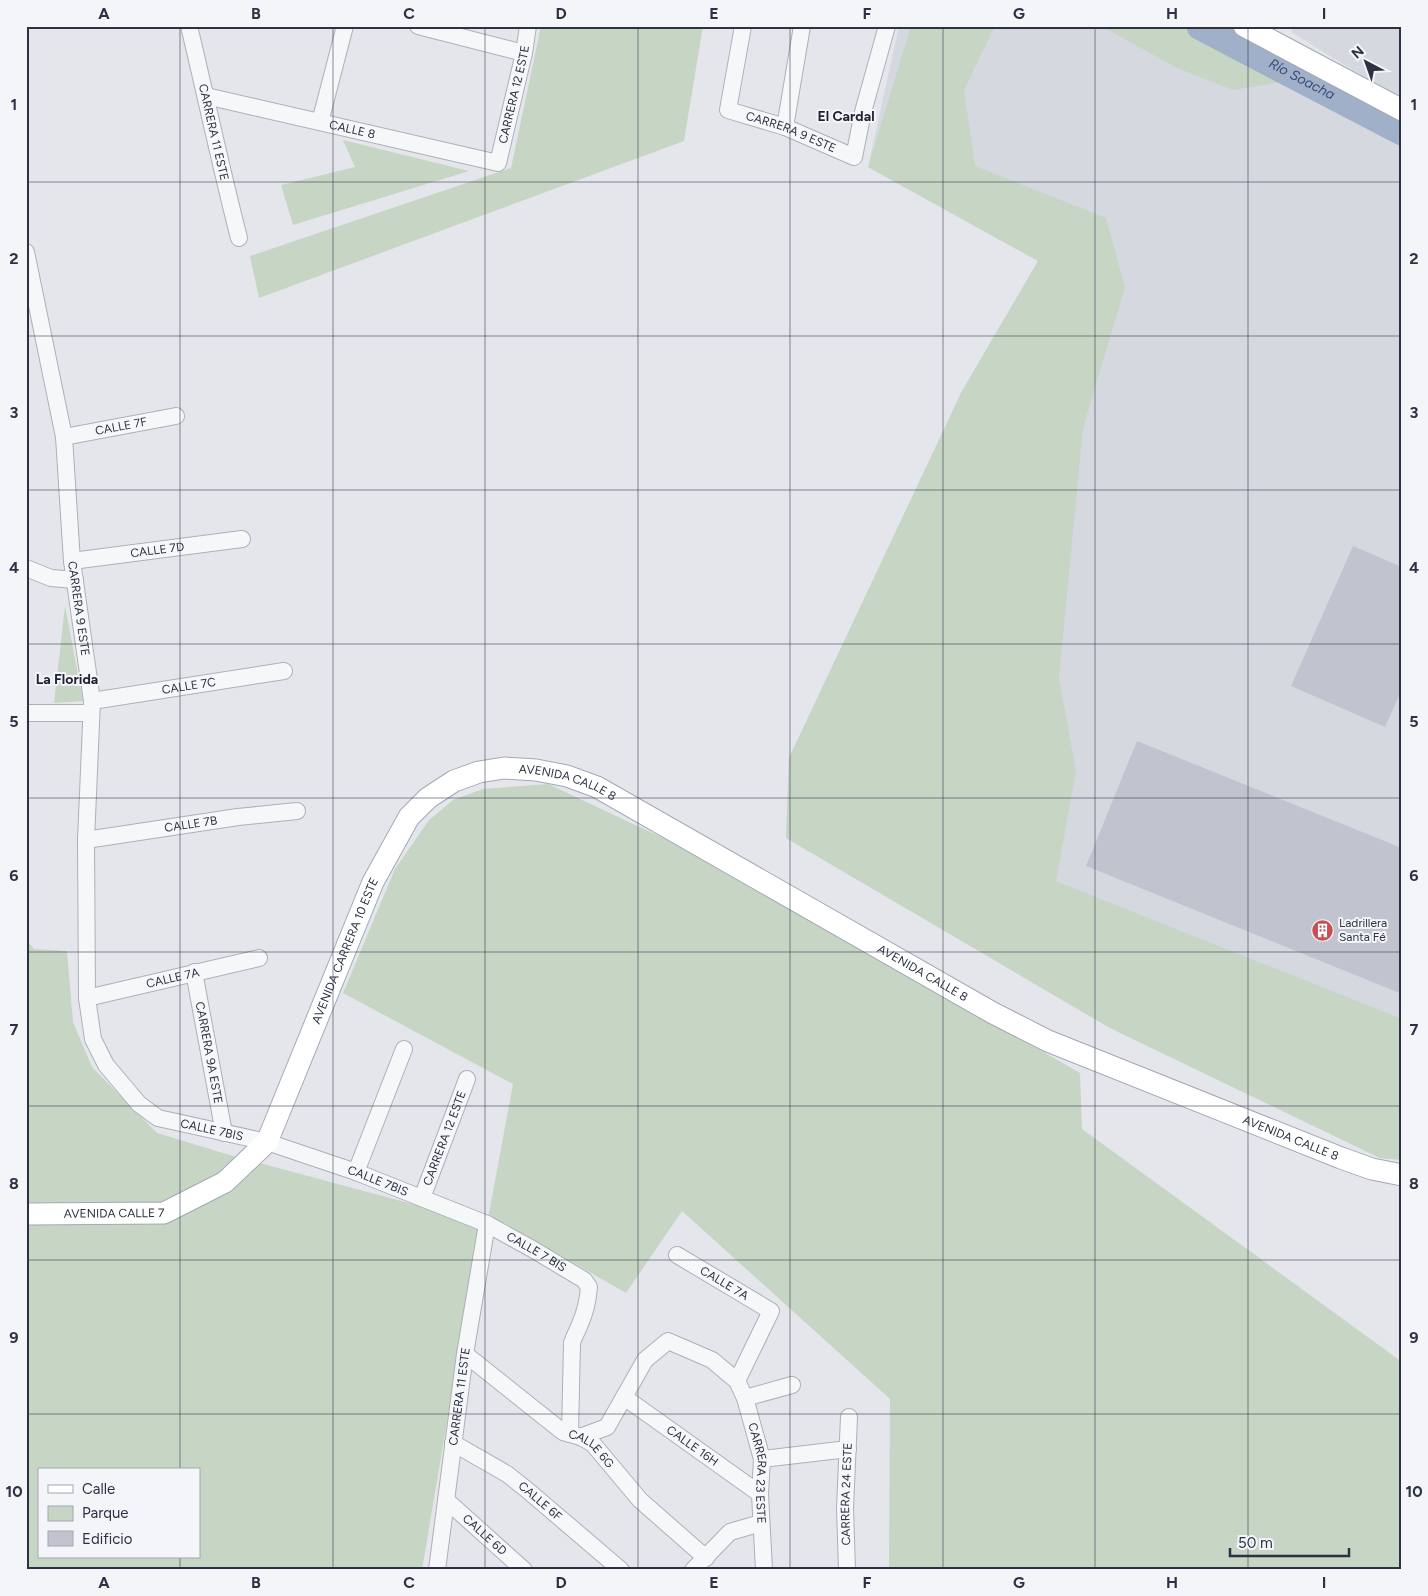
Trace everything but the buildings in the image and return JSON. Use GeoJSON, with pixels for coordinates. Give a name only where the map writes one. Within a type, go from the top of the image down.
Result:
{"type":"FeatureCollection","features":[{"type":"Feature","properties":{"kind":"main road"},"geometry":{"type":"LineString","coordinates":[[1244,26],[1402,110]]}},
{"type":"Feature","properties":{"kind":"main road","name":"AVENIDA CALLE 8"},"geometry":{"type":"LineString","coordinates":[[454,781],[479,772],[504,768],[536,770],[567,776],[597,787],[993,1013],[1048,1041],[1341,1158],[1372,1169],[1402,1175]]}},
{"type":"Feature","properties":{"kind":"main road","name":"AVENIDA CARRERA 10 ESTE"},"geometry":{"type":"LineString","coordinates":[[267,1142],[373,882],[409,817],[428,798],[454,781]]}},
{"type":"Feature","properties":{"kind":"main road","name":"AVENIDA CALLE 7"},"geometry":{"type":"LineString","coordinates":[[26,1214],[164,1213],[225,1182],[267,1142]]}},
{"type":"Feature","properties":{"kind":"street","name":"CARRERA 11 ESTE"},"geometry":{"type":"LineString","coordinates":[[189,26],[238,238]]}},
{"type":"Feature","properties":{"kind":"street"},"geometry":{"type":"LineString","coordinates":[[320,122],[345,26]]}},
{"type":"Feature","properties":{"kind":"street"},"geometry":{"type":"LineString","coordinates":[[418,26],[524,53]]}},
{"type":"Feature","properties":{"kind":"street","name":"CARRERA 12 ESTE"},"geometry":{"type":"LineString","coordinates":[[498,163],[524,53],[528,26]]}},
{"type":"Feature","properties":{"kind":"street","name":"CARRERA 9 ESTE"},"geometry":{"type":"LineString","coordinates":[[743,26],[728,110],[785,127],[854,157],[886,26]]}},
{"type":"Feature","properties":{"kind":"street"},"geometry":{"type":"LineString","coordinates":[[785,127],[802,26]]}},
{"type":"Feature","properties":{"kind":"street","name":"CALLE 8"},"geometry":{"type":"LineString","coordinates":[[206,96],[498,163]]}},
{"type":"Feature","properties":{"kind":"street","name":"CARRERA 9 ESTE"},"geometry":{"type":"LineString","coordinates":[[26,252],[34,330],[64,437],[72,561],[92,707],[86,840],[87,998],[93,1039],[106,1065],[139,1104],[158,1118]]}},
{"type":"Feature","properties":{"kind":"street","name":"CALLE 7F"},"geometry":{"type":"LineString","coordinates":[[64,437],[176,416]]}},
{"type":"Feature","properties":{"kind":"street","name":"CALLE 7D"},"geometry":{"type":"LineString","coordinates":[[72,561],[242,539]]}},
{"type":"Feature","properties":{"kind":"street"},"geometry":{"type":"LineString","coordinates":[[26,568],[51,578],[75,580]]}},
{"type":"Feature","properties":{"kind":"street","name":"CALLE 7C"},"geometry":{"type":"LineString","coordinates":[[26,714],[92,707],[284,671]]}},
{"type":"Feature","properties":{"kind":"street","name":"CALLE 7B"},"geometry":{"type":"LineString","coordinates":[[86,840],[297,810]]}},
{"type":"Feature","properties":{"kind":"street","name":"CALLE 7A"},"geometry":{"type":"LineString","coordinates":[[87,998],[259,958]]}},
{"type":"Feature","properties":{"kind":"street","name":"CARRERA 9A ESTE"},"geometry":{"type":"LineString","coordinates":[[194,972],[224,1133]]}},
{"type":"Feature","properties":{"kind":"street"},"geometry":{"type":"LineString","coordinates":[[356,1172],[404,1049]]}},
{"type":"Feature","properties":{"kind":"street","name":"CARRERA 12 ESTE"},"geometry":{"type":"LineString","coordinates":[[422,1198],[467,1079]]}},
{"type":"Feature","properties":{"kind":"street","name":"CALLE 7BIS"},"geometry":{"type":"LineString","coordinates":[[158,1118],[267,1142],[356,1172],[487,1224]]}},
{"type":"Feature","properties":{"kind":"street","name":"CARRERA 11 ESTE"},"geometry":{"type":"LineString","coordinates":[[437,1570],[465,1354],[487,1224]]}},
{"type":"Feature","properties":{"kind":"street","name":"CALLE 7 BIS"},"geometry":{"type":"LineString","coordinates":[[487,1224],[584,1280],[590,1287],[580,1324],[575,1332],[572,1343],[575,1435]]}},
{"type":"Feature","properties":{"kind":"street","name":"CALLE 7A"},"geometry":{"type":"LineString","coordinates":[[677,1255],[771,1311],[737,1381]]}},
{"type":"Feature","properties":{"kind":"street"},"geometry":{"type":"LineString","coordinates":[[575,1435],[606,1427],[645,1360],[668,1341],[712,1360],[737,1381]]}},
{"type":"Feature","properties":{"kind":"street","name":"CALLE 6G"},"geometry":{"type":"LineString","coordinates":[[465,1354],[564,1432],[593,1444],[640,1500],[706,1558]]}},
{"type":"Feature","properties":{"kind":"street","name":"CARRERA 23 ESTE"},"geometry":{"type":"LineString","coordinates":[[737,1381],[745,1398],[762,1459],[760,1494],[764,1570]]}},
{"type":"Feature","properties":{"kind":"street"},"geometry":{"type":"LineString","coordinates":[[745,1398],[792,1385]]}},
{"type":"Feature","properties":{"kind":"street","name":"CALLE 16H"},"geometry":{"type":"LineString","coordinates":[[624,1397],[760,1494]]}},
{"type":"Feature","properties":{"kind":"street","name":"CARRERA 24 ESTE"},"geometry":{"type":"LineString","coordinates":[[847,1570],[846,1508],[849,1417]]}},
{"type":"Feature","properties":{"kind":"street","name":"CALLE 6F"},"geometry":{"type":"LineString","coordinates":[[453,1443],[513,1479],[621,1570]]}},
{"type":"Feature","properties":{"kind":"street"},"geometry":{"type":"LineString","coordinates":[[762,1459],[848,1449]]}},
{"type":"Feature","properties":{"kind":"street","name":"CALLE 6D"},"geometry":{"type":"LineString","coordinates":[[446,1500],[524,1570]]}},
{"type":"Feature","properties":{"kind":"street"},"geometry":{"type":"LineString","coordinates":[[693,1570],[730,1532],[761,1523]]}},
{"type":"Feature","properties":{"kind":"shaded area"},"geometry":{"type":"Polygon","coordinates":[[[899,26],[1191,26],[1402,132],[1402,1160],[1380,1158],[1110,1028],[786,838],[789,758],[962,391],[1038,261],[868,167],[899,26]]]}},
{"type":"Feature","properties":{"kind":"shaded area"},"geometry":{"type":"Polygon","coordinates":[[[1294,26],[1402,26],[1402,97],[1361,75],[1291,32],[1294,26]]]}},
{"type":"Feature","properties":{"kind":"green space"},"geometry":{"type":"Polygon","coordinates":[[[541,26],[703,26],[684,141],[259,298],[250,256],[511,168],[541,26]]]}},
{"type":"Feature","properties":{"kind":"green space"},"geometry":{"type":"Polygon","coordinates":[[[911,26],[995,26],[964,90],[975,166],[1106,218],[1125,287],[1083,428],[1059,678],[1076,771],[1056,881],[1402,1019],[1402,1160],[1380,1158],[1110,1028],[786,838],[789,758],[962,391],[1038,261],[868,167],[911,26]]]}},
{"type":"Feature","properties":{"kind":"green space"},"geometry":{"type":"Polygon","coordinates":[[[1101,26],[1195,26],[1302,79],[1233,90],[1177,68],[1101,26]]]}},
{"type":"Feature","properties":{"kind":"green space"},"geometry":{"type":"Polygon","coordinates":[[[343,140],[469,171],[293,225],[281,185],[355,167],[343,140]]]}},
{"type":"Feature","properties":{"kind":"green space"},"geometry":{"type":"Polygon","coordinates":[[[65,606],[83,701],[54,703],[65,606]]]}},
{"type":"Feature","properties":{"kind":"green space"},"geometry":{"type":"Polygon","coordinates":[[[548,784],[712,861],[1080,1073],[1082,1129],[1402,1362],[1402,1570],[889,1570],[890,1399],[682,1211],[626,1293],[504,1223],[479,1231],[422,1570],[26,1570],[26,940],[34,949],[67,951],[73,1022],[92,1067],[157,1133],[233,1156],[487,1224],[513,1084],[343,993],[395,869],[429,820],[453,800],[483,789],[548,784]]]}},
{"type":"Feature","properties":{"kind":"waterway","name":"Río Soacha"},"geometry":{"type":"LineString","coordinates":[[1201,26],[1402,131]]}},
{"type":"Feature","properties":{"kind":"place","name":"Ladrillera Santa Fé"},"geometry":{"type":"Point","coordinates":[1323,930]}},
{"type":"Feature","properties":{"kind":"district","name":"El Cardal"},"geometry":{"type":"Point","coordinates":[846,116]}},
{"type":"Feature","properties":{"kind":"district","name":"La Florida"},"geometry":{"type":"Point","coordinates":[67,679]}}]}
